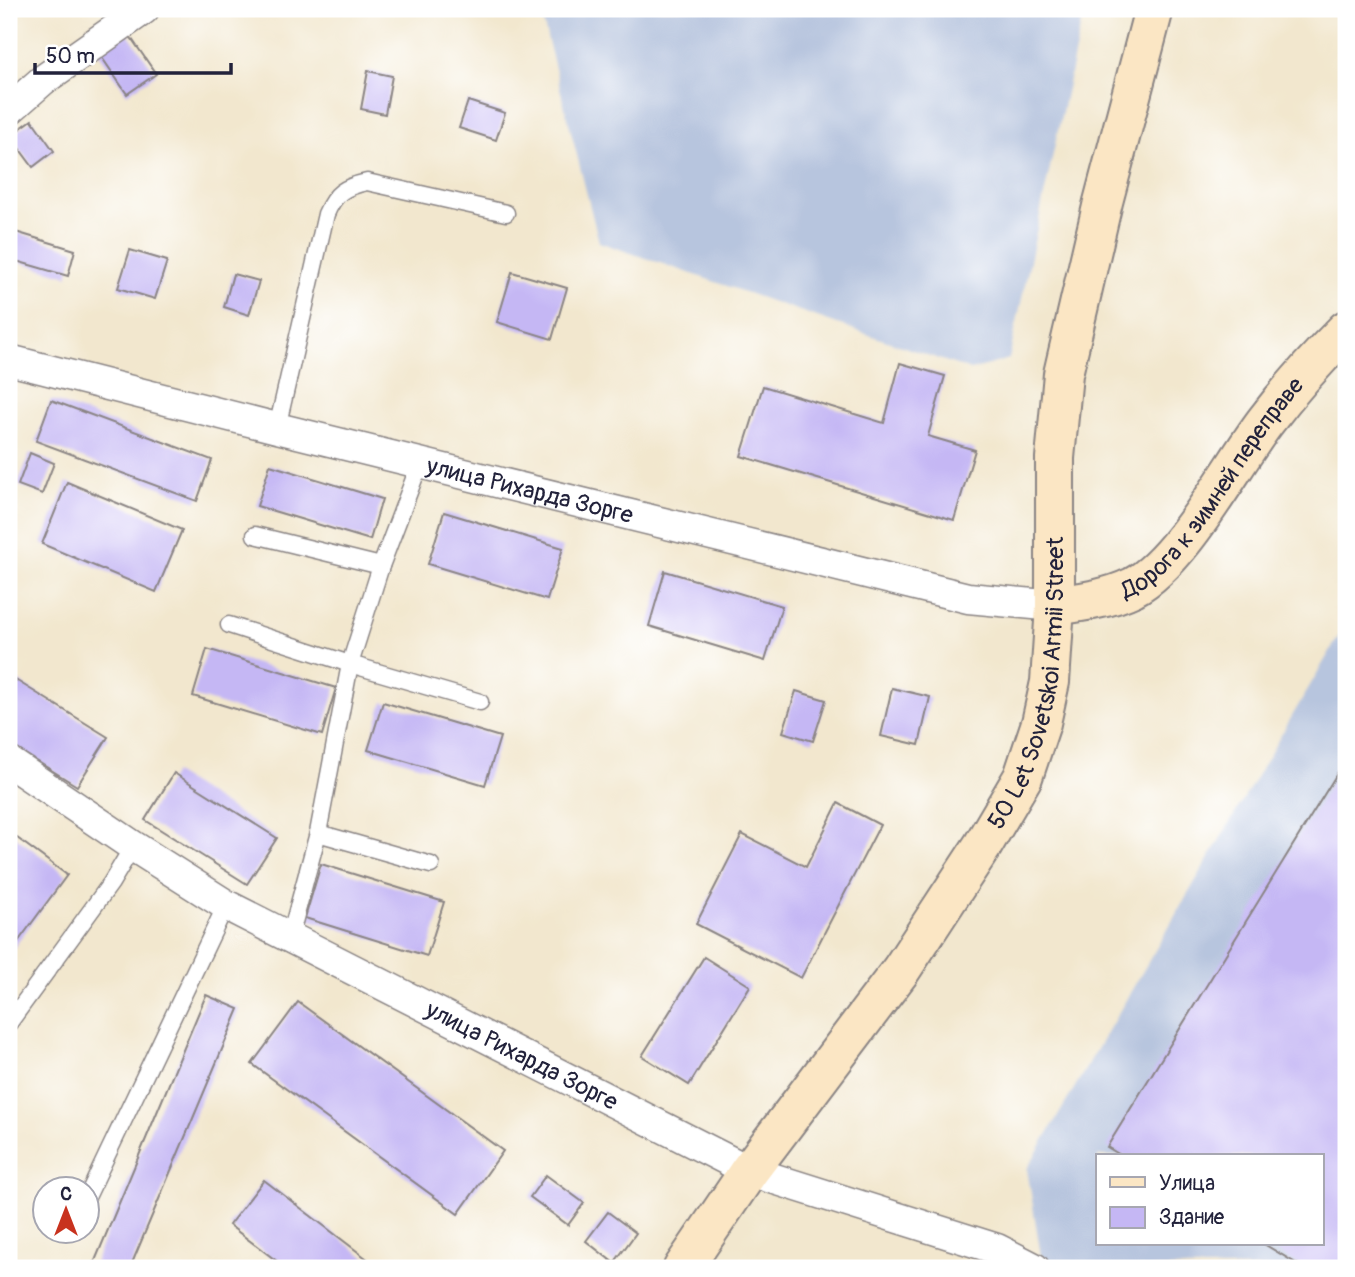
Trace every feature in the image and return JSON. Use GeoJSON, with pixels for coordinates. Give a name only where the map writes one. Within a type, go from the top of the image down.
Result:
{"type":"FeatureCollection","features":[{"type":"Feature","properties":{"kind":"main road","name":"50 Let Sovetskoi Armii Street"},"geometry":{"type":"LineString","coordinates":[[683,1268],[749,1171],[901,970],[983,845],[1023,777],[1041,723],[1050,682],[1055,606],[1055,458],[1063,374],[1103,202],[1154,9]]}},
{"type":"Feature","properties":{"kind":"main road","name":"Дорога к зимней переправе"},"geometry":{"type":"LineString","coordinates":[[1055,606],[1105,598],[1134,586],[1159,568],[1185,537],[1265,423],[1307,369],[1346,330]]}},
{"type":"Feature","properties":{"kind":"street"},"geometry":{"type":"LineString","coordinates":[[9,110],[43,80],[144,9]]}},
{"type":"Feature","properties":{"kind":"street","name":"улица Рихарда Зорге"},"geometry":{"type":"LineString","coordinates":[[9,360],[968,598],[1055,606]]}},
{"type":"Feature","properties":{"kind":"street","name":"улица Рихарда Зорге"},"geometry":{"type":"LineString","coordinates":[[9,762],[226,905],[749,1171],[998,1249],[1034,1268]]}},
{"type":"Feature","properties":{"kind":"lane"},"geometry":{"type":"LineString","coordinates":[[277,428],[326,214],[332,199],[349,186],[367,182],[506,213]]}},
{"type":"Feature","properties":{"kind":"lane"},"geometry":{"type":"LineString","coordinates":[[290,937],[318,833],[349,664],[381,566],[420,463]]}},
{"type":"Feature","properties":{"kind":"lane"},"geometry":{"type":"LineString","coordinates":[[255,535],[381,566]]}},
{"type":"Feature","properties":{"kind":"lane"},"geometry":{"type":"LineString","coordinates":[[229,625],[480,702]]}},
{"type":"Feature","properties":{"kind":"lane"},"geometry":{"type":"LineString","coordinates":[[318,833],[431,865]]}},
{"type":"Feature","properties":{"kind":"lane"},"geometry":{"type":"LineString","coordinates":[[9,1023],[111,883],[133,846]]}},
{"type":"Feature","properties":{"kind":"lane"},"geometry":{"type":"LineString","coordinates":[[97,1176],[226,905]]}},
{"type":"Feature","properties":{"kind":"shaded area"},"geometry":{"type":"Polygon","coordinates":[[[540,9],[1084,9],[1009,359],[971,370],[599,242],[540,9]]]}},
{"type":"Feature","properties":{"kind":"shaded area"},"geometry":{"type":"Polygon","coordinates":[[[1346,624],[1346,1268],[1062,1268],[1041,1256],[1027,1169],[1346,624]]]}},
{"type":"Feature","properties":{"kind":"building"},"geometry":{"type":"Polygon","coordinates":[[[123,26],[156,74],[127,94],[94,46],[123,26]]]}},
{"type":"Feature","properties":{"kind":"building"},"geometry":{"type":"Polygon","coordinates":[[[368,71],[392,76],[385,114],[361,109],[368,71]]]}},
{"type":"Feature","properties":{"kind":"building"},"geometry":{"type":"Polygon","coordinates":[[[468,101],[505,113],[496,140],[459,128],[468,101]]]}},
{"type":"Feature","properties":{"kind":"building"},"geometry":{"type":"Polygon","coordinates":[[[32,120],[54,151],[33,167],[10,136],[32,120]]]}},
{"type":"Feature","properties":{"kind":"building"},"geometry":{"type":"Polygon","coordinates":[[[9,230],[75,250],[68,276],[9,259],[9,230]]]}},
{"type":"Feature","properties":{"kind":"building"},"geometry":{"type":"Polygon","coordinates":[[[130,250],[167,261],[155,299],[118,288],[130,250]]]}},
{"type":"Feature","properties":{"kind":"building"},"geometry":{"type":"Polygon","coordinates":[[[512,272],[567,288],[552,339],[497,322],[512,272]]]}},
{"type":"Feature","properties":{"kind":"building"},"geometry":{"type":"Polygon","coordinates":[[[233,274],[259,281],[249,315],[224,307],[233,274]]]}},
{"type":"Feature","properties":{"kind":"building"},"geometry":{"type":"Polygon","coordinates":[[[900,363],[945,376],[928,436],[975,450],[954,520],[741,456],[763,386],[884,423],[900,363]]]}},
{"type":"Feature","properties":{"kind":"building"},"geometry":{"type":"Polygon","coordinates":[[[51,400],[212,460],[197,501],[36,441],[51,400]]]}},
{"type":"Feature","properties":{"kind":"building"},"geometry":{"type":"Polygon","coordinates":[[[30,453],[54,463],[42,494],[18,485],[30,453]]]}},
{"type":"Feature","properties":{"kind":"building"},"geometry":{"type":"Polygon","coordinates":[[[270,465],[382,499],[370,540],[257,506],[270,465]]]}},
{"type":"Feature","properties":{"kind":"building"},"geometry":{"type":"Polygon","coordinates":[[[67,482],[182,530],[156,592],[42,544],[67,482]]]}},
{"type":"Feature","properties":{"kind":"building"},"geometry":{"type":"Polygon","coordinates":[[[444,512],[563,548],[547,600],[428,564],[444,512]]]}},
{"type":"Feature","properties":{"kind":"building"},"geometry":{"type":"Polygon","coordinates":[[[665,571],[782,606],[765,661],[649,626],[665,571]]]}},
{"type":"Feature","properties":{"kind":"building"},"geometry":{"type":"Polygon","coordinates":[[[207,649],[336,688],[322,735],[193,696],[207,649]]]}},
{"type":"Feature","properties":{"kind":"building"},"geometry":{"type":"Polygon","coordinates":[[[9,676],[108,737],[77,786],[9,744],[9,676]]]}},
{"type":"Feature","properties":{"kind":"building"},"geometry":{"type":"Polygon","coordinates":[[[892,688],[930,697],[919,745],[881,736],[892,688]]]}},
{"type":"Feature","properties":{"kind":"building"},"geometry":{"type":"Polygon","coordinates":[[[796,691],[826,700],[813,741],[783,732],[796,691]]]}},
{"type":"Feature","properties":{"kind":"building"},"geometry":{"type":"Polygon","coordinates":[[[383,702],[500,737],[485,785],[368,750],[383,702]]]}},
{"type":"Feature","properties":{"kind":"building"},"geometry":{"type":"Polygon","coordinates":[[[1346,759],[1346,1268],[1304,1268],[1267,1246],[1324,1246],[1324,1154],[1119,1154],[1107,1147],[1346,759]]]}},
{"type":"Feature","properties":{"kind":"building"},"geometry":{"type":"Polygon","coordinates":[[[174,773],[277,838],[247,884],[145,820],[174,773]]]}},
{"type":"Feature","properties":{"kind":"building"},"geometry":{"type":"Polygon","coordinates":[[[838,803],[880,825],[801,978],[696,924],[742,834],[806,867],[838,803]]]}},
{"type":"Feature","properties":{"kind":"building"},"geometry":{"type":"Polygon","coordinates":[[[9,832],[67,875],[9,954],[9,832]]]}},
{"type":"Feature","properties":{"kind":"building"},"geometry":{"type":"Polygon","coordinates":[[[321,864],[444,902],[427,956],[305,918],[321,864]]]}},
{"type":"Feature","properties":{"kind":"building"},"geometry":{"type":"Polygon","coordinates":[[[704,957],[750,986],[689,1085],[642,1056],[704,957]]]}},
{"type":"Feature","properties":{"kind":"building"},"geometry":{"type":"Polygon","coordinates":[[[206,995],[239,1009],[130,1268],[92,1268],[206,995]]]}},
{"type":"Feature","properties":{"kind":"building"},"geometry":{"type":"Polygon","coordinates":[[[298,1002],[503,1151],[458,1214],[252,1064],[298,1002]]]}},
{"type":"Feature","properties":{"kind":"building"},"geometry":{"type":"Polygon","coordinates":[[[546,1175],[584,1203],[568,1225],[530,1197],[546,1175]]]}},
{"type":"Feature","properties":{"kind":"building"},"geometry":{"type":"Polygon","coordinates":[[[264,1180],[379,1268],[286,1268],[229,1225],[264,1180]]]}},
{"type":"Feature","properties":{"kind":"building"},"geometry":{"type":"Polygon","coordinates":[[[608,1212],[636,1233],[614,1263],[586,1241],[608,1212]]]}}]}
